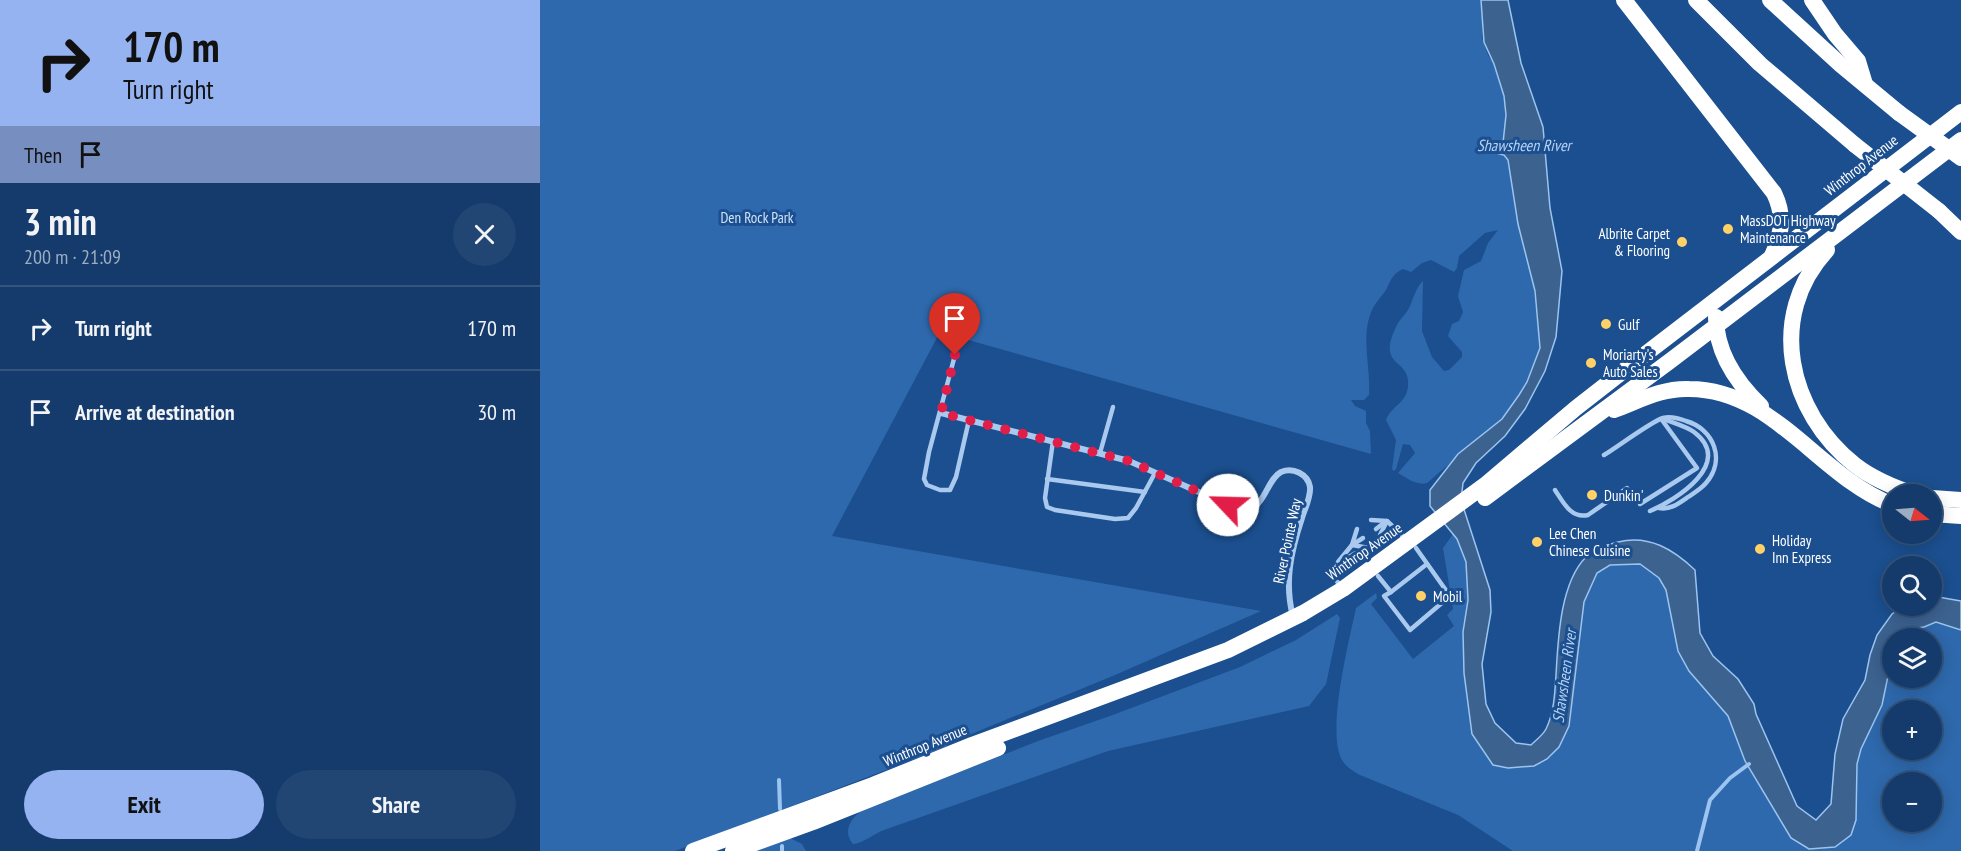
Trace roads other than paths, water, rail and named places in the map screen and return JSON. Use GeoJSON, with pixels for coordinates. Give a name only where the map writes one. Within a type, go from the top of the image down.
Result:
{"type":"FeatureCollection","features":[{"type":"Feature","properties":{"kind":"highway"},"geometry":{"type":"LineString","coordinates":[[1624,0],[1774,193],[1781,210],[1782,228],[1771,259]]}},
{"type":"Feature","properties":{"kind":"highway"},"geometry":{"type":"LineString","coordinates":[[1696,0],[1761,64],[1855,145],[1939,211],[1961,232]]}},
{"type":"Feature","properties":{"kind":"highway"},"geometry":{"type":"LineString","coordinates":[[1770,0],[1865,85],[1961,158]]}},
{"type":"Feature","properties":{"kind":"highway"},"geometry":{"type":"LineString","coordinates":[[1812,0],[1835,34],[1858,61],[1865,85]]}},
{"type":"Feature","properties":{"kind":"highway","name":"Winthrop Avenue"},"geometry":{"type":"LineString","coordinates":[[1468,504],[1576,408],[1961,112]]}},
{"type":"Feature","properties":{"kind":"highway","name":"Winthrop Avenue"},"geometry":{"type":"LineString","coordinates":[[734,851],[1257,648],[1345,593],[1468,504],[1594,418],[1961,140]]}},
{"type":"Feature","properties":{"kind":"highway"},"geometry":{"type":"LineString","coordinates":[[1939,211],[1961,224]]}},
{"type":"Feature","properties":{"kind":"highway"},"geometry":{"type":"LineString","coordinates":[[1850,225],[1817,261],[1805,279],[1797,299],[1791,341],[1796,376],[1812,416],[1824,434],[1842,454],[1869,474],[1889,484]]}},
{"type":"Feature","properties":{"kind":"highway"},"geometry":{"type":"LineString","coordinates":[[1715,302],[1717,339],[1726,361],[1742,384],[1770,416],[1845,479],[1882,500]]}},
{"type":"Feature","properties":{"kind":"highway"},"geometry":{"type":"LineString","coordinates":[[1594,418],[1644,397],[1688,388],[1709,390],[1729,396],[1746,402],[1770,416]]}},
{"type":"Feature","properties":{"kind":"highway"},"geometry":{"type":"LineString","coordinates":[[1942,499],[1961,500]]}},
{"type":"Feature","properties":{"kind":"highway"},"geometry":{"type":"LineString","coordinates":[[1942,515],[1961,516]]}},
{"type":"Feature","properties":{"kind":"highway","name":"Winthrop Avenue"},"geometry":{"type":"LineString","coordinates":[[693,851],[865,788],[1295,623]]}},
{"type":"Feature","properties":{"kind":"street","name":"River Pointe Way"},"geometry":{"type":"LineString","coordinates":[[941,413],[1129,461],[1246,513],[1260,502],[1274,478],[1281,472],[1292,470],[1302,473],[1310,487],[1287,580],[1288,598],[1295,623]]}},
{"type":"Feature","properties":{"kind":"lane"},"geometry":{"type":"LineString","coordinates":[[955,355],[929,452],[924,479],[927,485],[940,490],[950,490],[956,477],[969,420]]}},
{"type":"Feature","properties":{"kind":"lane"},"geometry":{"type":"LineString","coordinates":[[1100,453],[1113,407]]}},
{"type":"Feature","properties":{"kind":"lane"},"geometry":{"type":"LineString","coordinates":[[1640,504],[1696,468],[1661,418]]}},
{"type":"Feature","properties":{"kind":"lane"},"geometry":{"type":"LineString","coordinates":[[1650,511],[1695,483],[1707,467],[1708,458],[1704,443],[1693,431],[1661,418]]}},
{"type":"Feature","properties":{"kind":"lane"},"geometry":{"type":"LineString","coordinates":[[1604,455],[1661,418],[1675,418],[1700,427],[1713,443],[1716,453],[1716,464],[1706,484],[1668,509],[1659,507]]}},
{"type":"Feature","properties":{"kind":"lane"},"geometry":{"type":"LineString","coordinates":[[1053,441],[1045,498],[1047,507],[1055,510],[1115,519],[1128,518],[1155,473]]}},
{"type":"Feature","properties":{"kind":"lane"},"geometry":{"type":"LineString","coordinates":[[1047,479],[1145,492]]}},
{"type":"Feature","properties":{"kind":"lane"},"geometry":{"type":"LineString","coordinates":[[1555,490],[1573,514],[1580,517],[1588,515],[1627,488]]}},
{"type":"Feature","properties":{"kind":"lane"},"geometry":{"type":"LineString","coordinates":[[1371,520],[1387,521],[1413,545],[1427,564],[1450,596],[1410,630],[1384,596],[1427,564]]}},
{"type":"Feature","properties":{"kind":"lane"},"geometry":{"type":"LineString","coordinates":[[1376,529],[1387,521]]}},
{"type":"Feature","properties":{"kind":"lane"},"geometry":{"type":"LineString","coordinates":[[1380,535],[1387,521]]}},
{"type":"Feature","properties":{"kind":"lane"},"geometry":{"type":"LineString","coordinates":[[1345,593],[1334,578],[1336,565],[1352,545],[1358,529]]}},
{"type":"Feature","properties":{"kind":"lane"},"geometry":{"type":"LineString","coordinates":[[1336,565],[1396,530]]}},
{"type":"Feature","properties":{"kind":"lane"},"geometry":{"type":"LineString","coordinates":[[1352,545],[1363,538]]}},
{"type":"Feature","properties":{"kind":"lane"},"geometry":{"type":"LineString","coordinates":[[1352,545],[1368,546]]}},
{"type":"Feature","properties":{"kind":"lane"},"geometry":{"type":"LineString","coordinates":[[1375,572],[1390,592]]}},
{"type":"Feature","properties":{"kind":"water","name":"Shawsheen River"},"geometry":{"type":"Polygon","coordinates":[[[1481,0],[1508,0],[1521,63],[1543,127],[1550,208],[1562,271],[1556,337],[1545,371],[1525,409],[1505,436],[1476,463],[1463,483],[1461,500],[1490,590],[1491,612],[1482,664],[1486,704],[1495,723],[1516,743],[1531,745],[1545,731],[1551,716],[1562,613],[1577,568],[1586,557],[1601,547],[1629,540],[1650,542],[1670,550],[1695,570],[1700,633],[1713,656],[1738,679],[1754,704],[1756,714],[1797,806],[1816,820],[1831,804],[1835,754],[1843,719],[1865,680],[1870,655],[1882,628],[1882,688],[1886,688],[1882,705],[1861,749],[1857,764],[1856,820],[1851,835],[1835,847],[1809,849],[1791,838],[1745,761],[1728,716],[1689,671],[1678,651],[1666,590],[1659,578],[1640,564],[1610,565],[1597,573],[1584,602],[1569,726],[1559,747],[1547,759],[1534,766],[1508,768],[1493,765],[1472,734],[1464,673],[1463,632],[1468,600],[1466,562],[1457,539],[1430,506],[1430,490],[1458,454],[1502,419],[1527,382],[1540,348],[1535,291],[1518,224],[1508,160],[1504,155],[1499,154],[1503,143],[1506,115],[1504,96],[1484,42],[1481,0]]]}},
{"type":"Feature","properties":{"kind":"water","name":"Shawsheen River"},"geometry":{"type":"Polygon","coordinates":[[[1942,598],[1961,601],[1961,630],[1936,622],[1924,627],[1882,628],[1891,616],[1942,616],[1942,598]]]}},
{"type":"Feature","properties":{"kind":"waterway"},"geometry":{"type":"LineString","coordinates":[[1697,851],[1710,800],[1730,778],[1749,764]]}},
{"type":"Feature","properties":{"kind":"waterway"},"geometry":{"type":"LineString","coordinates":[[779,780],[780,809]]}},
{"type":"Feature","properties":{"kind":"waterway"},"geometry":{"type":"LineString","coordinates":[[782,846],[782,851]]}},
{"type":"Feature","properties":{"kind":"place","name":"MassDOT Highway Maintenance"},"geometry":{"type":"Point","coordinates":[1728,229]}},
{"type":"Feature","properties":{"kind":"place","name":"Albrite Carpet & Flooring"},"geometry":{"type":"Point","coordinates":[1682,242]}},
{"type":"Feature","properties":{"kind":"place","name":"Gulf"},"geometry":{"type":"Point","coordinates":[1606,324]}},
{"type":"Feature","properties":{"kind":"place","name":"Moriarty's Auto Sales"},"geometry":{"type":"Point","coordinates":[1591,363]}},
{"type":"Feature","properties":{"kind":"place","name":"Dunkin'"},"geometry":{"type":"Point","coordinates":[1592,495]}},
{"type":"Feature","properties":{"kind":"place","name":"Lee Chen Chinese Cuisine"},"geometry":{"type":"Point","coordinates":[1537,542]}},
{"type":"Feature","properties":{"kind":"place","name":"Holiday Inn Express"},"geometry":{"type":"Point","coordinates":[1760,549]}},
{"type":"Feature","properties":{"kind":"place","name":"Mobil"},"geometry":{"type":"Point","coordinates":[1421,596]}},
{"type":"Feature","properties":{"kind":"park label","name":"Den Rock Park"},"geometry":{"type":"Point","coordinates":[757,217]}}]}
